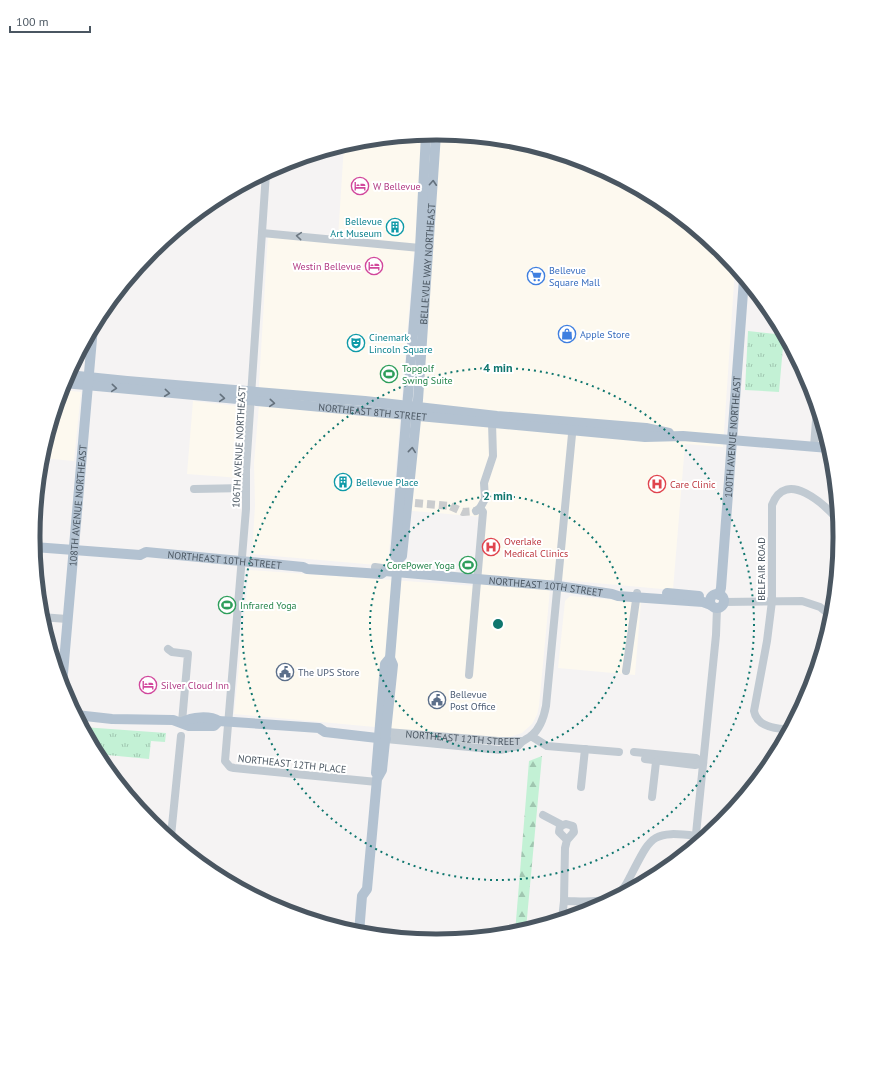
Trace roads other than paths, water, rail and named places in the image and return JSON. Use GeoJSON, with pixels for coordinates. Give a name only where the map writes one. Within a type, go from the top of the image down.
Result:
{"type":"FeatureCollection","features":[{"type":"Feature","properties":{"kind":"main road","name":"BELLEVUE WAY NORTHEAST"},"geometry":{"type":"LineString","coordinates":[[360,926],[362,896],[366,889],[377,780],[375,770],[382,735],[385,664],[390,658],[396,572],[398,560],[402,556],[411,503],[416,293],[426,140]]}},
{"type":"Feature","properties":{"kind":"main road","name":"BELLEVUE WAY NORTHEAST"},"geometry":{"type":"LineString","coordinates":[[398,560],[395,556],[423,322],[436,140]]}},
{"type":"Feature","properties":{"kind":"main road","name":"100TH AVENUE NORTHEAST"},"geometry":{"type":"LineString","coordinates":[[717,601],[721,588],[743,287]]}},
{"type":"Feature","properties":{"kind":"main road"},"geometry":{"type":"LineString","coordinates":[[416,293],[420,295],[423,322]]}},
{"type":"Feature","properties":{"kind":"main road","name":"108TH AVENUE NORTHEAST"},"geometry":{"type":"LineString","coordinates":[[63,670],[92,341]]}},
{"type":"Feature","properties":{"kind":"main road","name":"NORTHEAST 8TH STREET"},"geometry":{"type":"LineString","coordinates":[[74,376],[89,381]]}},
{"type":"Feature","properties":{"kind":"main road","name":"NORTHEAST 8TH STREET"},"geometry":{"type":"LineString","coordinates":[[71,382],[89,381],[573,426],[595,432],[645,437],[682,436]]}},
{"type":"Feature","properties":{"kind":"main road","name":"NORTHEAST 8TH STREET"},"geometry":{"type":"LineString","coordinates":[[412,411],[492,423],[636,427],[682,436],[822,448]]}},
{"type":"Feature","properties":{"kind":"main road"},"geometry":{"type":"LineString","coordinates":[[595,432],[600,429],[631,432],[636,427]]}},
{"type":"Feature","properties":{"kind":"main road","name":"NORTHEAST 10TH STREET"},"geometry":{"type":"LineString","coordinates":[[40,547],[140,554],[146,552],[304,567],[306,569],[380,574],[385,571],[558,586],[618,596],[636,595],[702,602],[717,601]]}},
{"type":"Feature","properties":{"kind":"main road","name":"NORTHEAST 10TH STREET"},"geometry":{"type":"LineString","coordinates":[[304,567],[308,563],[375,567]]}},
{"type":"Feature","properties":{"kind":"main road","name":"NORTHEAST 12TH STREET"},"geometry":{"type":"LineString","coordinates":[[83,716],[112,719],[173,720],[189,726],[214,726],[224,721],[319,728],[325,732],[382,735]]}},
{"type":"Feature","properties":{"kind":"main road","name":"NORTHEAST 12TH STREET"},"geometry":{"type":"LineString","coordinates":[[86,722],[127,726],[173,725],[179,722]]}},
{"type":"Feature","properties":{"kind":"main road","name":"BELLEVUE WAY NORTHEAST"},"geometry":{"type":"LineString","coordinates":[[366,889],[369,896],[367,927]]}},
{"type":"Feature","properties":{"kind":"street","name":"106TH AVENUE NORTHEAST"},"geometry":{"type":"LineString","coordinates":[[224,721],[242,562],[251,396],[266,179]]}},
{"type":"Feature","properties":{"kind":"street"},"geometry":{"type":"LineString","coordinates":[[262,233],[420,248]]}},
{"type":"Feature","properties":{"kind":"street"},"geometry":{"type":"LineString","coordinates":[[469,674],[484,512],[478,509],[484,499],[484,483],[493,456],[492,423]]}},
{"type":"Feature","properties":{"kind":"street"},"geometry":{"type":"LineString","coordinates":[[814,447],[816,423]]}},
{"type":"Feature","properties":{"kind":"street"},"geometry":{"type":"LineString","coordinates":[[521,741],[530,736],[540,725],[544,716],[573,426]]}},
{"type":"Feature","properties":{"kind":"street"},"geometry":{"type":"LineString","coordinates":[[194,489],[246,488]]}},
{"type":"Feature","properties":{"kind":"street","name":"BELFAIR ROAD"},"geometry":{"type":"LineString","coordinates":[[784,728],[762,724],[755,716],[755,706],[767,640],[772,601],[772,511],[774,500],[782,492],[788,490],[802,491],[818,500],[832,514]]}},
{"type":"Feature","properties":{"kind":"street","name":"NORTHEAST 10TH STREET"},"geometry":{"type":"LineString","coordinates":[[375,567],[382,568],[385,571]]}},
{"type":"Feature","properties":{"kind":"street"},"geometry":{"type":"LineString","coordinates":[[626,671],[636,595]]}},
{"type":"Feature","properties":{"kind":"street"},"geometry":{"type":"LineString","coordinates":[[717,601],[802,600],[810,602],[825,612]]}},
{"type":"Feature","properties":{"kind":"street","name":"100TH AVENUE NORTHEAST"},"geometry":{"type":"LineString","coordinates":[[696,836],[716,635],[717,601]]}},
{"type":"Feature","properties":{"kind":"street"},"geometry":{"type":"LineString","coordinates":[[49,617],[67,618]]}},
{"type":"Feature","properties":{"kind":"street"},"geometry":{"type":"LineString","coordinates":[[168,649],[172,652],[188,654],[179,722]]}},
{"type":"Feature","properties":{"kind":"street","name":"NORTHEAST 12TH PLACE"},"geometry":{"type":"LineString","coordinates":[[224,721],[227,741],[224,756],[230,767],[377,780]]}},
{"type":"Feature","properties":{"kind":"street","name":"NORTHEAST 12TH STREET"},"geometry":{"type":"LineString","coordinates":[[382,735],[480,739],[521,741],[518,746],[500,750],[448,745],[382,735]]}},
{"type":"Feature","properties":{"kind":"street"},"geometry":{"type":"LineString","coordinates":[[170,830],[180,736]]}},
{"type":"Feature","properties":{"kind":"street","name":"NORTHEAST 12TH STREET"},"geometry":{"type":"LineString","coordinates":[[530,736],[547,746],[619,752]]}},
{"type":"Feature","properties":{"kind":"street"},"geometry":{"type":"LineString","coordinates":[[448,745],[456,742],[475,742],[480,739]]}},
{"type":"Feature","properties":{"kind":"street"},"geometry":{"type":"LineString","coordinates":[[581,787],[585,749]]}},
{"type":"Feature","properties":{"kind":"street"},"geometry":{"type":"LineString","coordinates":[[634,752],[696,758],[703,763]]}},
{"type":"Feature","properties":{"kind":"street"},"geometry":{"type":"LineString","coordinates":[[645,759],[656,762],[695,765],[703,763]]}},
{"type":"Feature","properties":{"kind":"street"},"geometry":{"type":"LineString","coordinates":[[652,797],[656,762]]}},
{"type":"Feature","properties":{"kind":"street"},"geometry":{"type":"LineString","coordinates":[[543,815],[562,825],[566,824],[573,826],[574,828],[572,835],[567,840],[565,848],[563,912]]}},
{"type":"Feature","properties":{"kind":"street"},"geometry":{"type":"LineString","coordinates":[[562,825],[559,832],[567,840]]}},
{"type":"Feature","properties":{"kind":"street"},"geometry":{"type":"LineString","coordinates":[[626,885],[646,847],[653,839],[666,834],[693,839]]}},
{"type":"Feature","properties":{"kind":"street"},"geometry":{"type":"LineString","coordinates":[[564,900],[595,900]]}},
{"type":"Feature","properties":{"kind":"tunnel"},"geometry":{"type":"LineString","coordinates":[[415,503],[450,506],[463,512],[476,511]]}},
{"type":"Feature","properties":{"kind":"place","name":"W Bellevue"},"geometry":{"type":"Point","coordinates":[360,186]}},
{"type":"Feature","properties":{"kind":"place","name":"Bellevue Art Museum"},"geometry":{"type":"Point","coordinates":[395,227]}},
{"type":"Feature","properties":{"kind":"place","name":"Westin Bellevue"},"geometry":{"type":"Point","coordinates":[374,266]}},
{"type":"Feature","properties":{"kind":"place","name":"Bellevue Square Mall"},"geometry":{"type":"Point","coordinates":[536,276]}},
{"type":"Feature","properties":{"kind":"place","name":"Apple Store"},"geometry":{"type":"Point","coordinates":[567,334]}},
{"type":"Feature","properties":{"kind":"place","name":"Cinemark Lincoln Square"},"geometry":{"type":"Point","coordinates":[356,343]}},
{"type":"Feature","properties":{"kind":"place","name":"Topgolf Swing Suite"},"geometry":{"type":"Point","coordinates":[389,374]}},
{"type":"Feature","properties":{"kind":"place","name":"Bellevue Place"},"geometry":{"type":"Point","coordinates":[343,482]}},
{"type":"Feature","properties":{"kind":"place","name":"Care Clinic"},"geometry":{"type":"Point","coordinates":[657,484]}},
{"type":"Feature","properties":{"kind":"place","name":"Overlake Medical Clinics"},"geometry":{"type":"Point","coordinates":[491,547]}},
{"type":"Feature","properties":{"kind":"place","name":"CorePower Yoga"},"geometry":{"type":"Point","coordinates":[468,565]}},
{"type":"Feature","properties":{"kind":"place","name":"Infrared Yoga"},"geometry":{"type":"Point","coordinates":[227,605]}},
{"type":"Feature","properties":{"kind":"place","name":"The UPS Store"},"geometry":{"type":"Point","coordinates":[285,672]}},
{"type":"Feature","properties":{"kind":"place","name":"Silver Cloud Inn"},"geometry":{"type":"Point","coordinates":[148,685]}},
{"type":"Feature","properties":{"kind":"place","name":"Bellevue Post Office"},"geometry":{"type":"Point","coordinates":[437,700]}}]}
